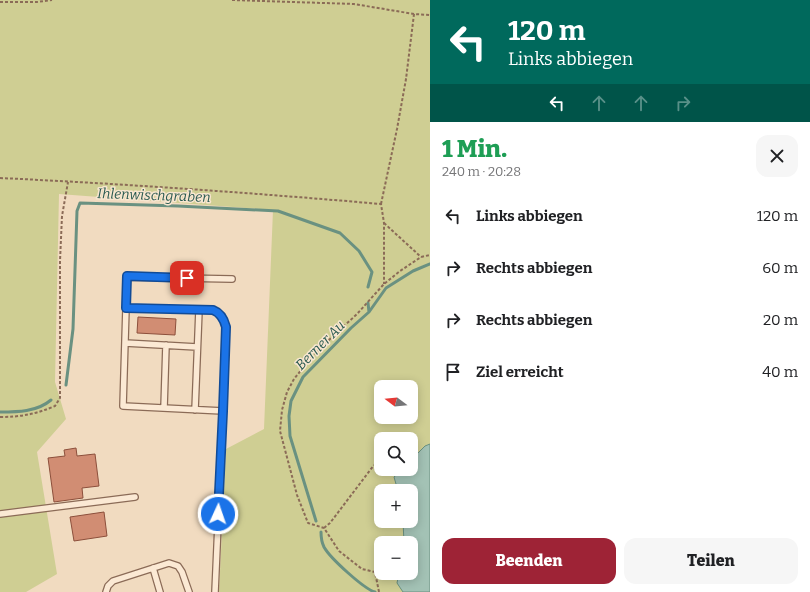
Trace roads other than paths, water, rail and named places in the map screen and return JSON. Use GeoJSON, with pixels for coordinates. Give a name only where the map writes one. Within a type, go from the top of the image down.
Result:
{"type":"FeatureCollection","features":[{"type":"Feature","properties":{"kind":"lane"},"geometry":{"type":"LineString","coordinates":[[223,411],[123,406],[127,276],[232,279]]}},
{"type":"Feature","properties":{"kind":"lane"},"geometry":{"type":"LineString","coordinates":[[126,308],[213,310],[217,312],[224,320],[226,327],[223,411],[214,592]]}},
{"type":"Feature","properties":{"kind":"lane"},"geometry":{"type":"LineString","coordinates":[[195,410],[199,310]]}},
{"type":"Feature","properties":{"kind":"lane"},"geometry":{"type":"LineString","coordinates":[[125,343],[197,347]]}},
{"type":"Feature","properties":{"kind":"lane"},"geometry":{"type":"LineString","coordinates":[[164,408],[166,345]]}},
{"type":"Feature","properties":{"kind":"lane"},"geometry":{"type":"LineString","coordinates":[[0,514],[135,497]]}},
{"type":"Feature","properties":{"kind":"lane"},"geometry":{"type":"LineString","coordinates":[[106,592],[108,586],[113,581],[169,563],[178,566],[182,572],[189,592]]}},
{"type":"Feature","properties":{"kind":"lane"},"geometry":{"type":"LineString","coordinates":[[153,568],[160,592]]}},
{"type":"Feature","properties":{"kind":"waterway","name":"Ihlenwischgraben"},"geometry":{"type":"LineString","coordinates":[[66,385],[73,329],[77,211],[80,203],[278,211],[340,233],[359,251],[372,272],[368,287]]}},
{"type":"Feature","properties":{"kind":"waterway","name":"Berner Au"},"geometry":{"type":"LineString","coordinates":[[316,521],[290,436],[289,416],[291,401],[303,377],[351,328],[369,312],[386,288],[413,271],[430,264]]}},
{"type":"Feature","properties":{"kind":"waterway","name":"Berner Au"},"geometry":{"type":"LineString","coordinates":[[368,303],[369,312]]}},
{"type":"Feature","properties":{"kind":"waterway","name":"Ihlenwischgraben"},"geometry":{"type":"LineString","coordinates":[[0,412],[33,409],[40,407],[51,400]]}},
{"type":"Feature","properties":{"kind":"waterway","name":"Berner Au"},"geometry":{"type":"LineString","coordinates":[[321,532],[324,547],[327,552],[363,585],[375,592]]}}]}
